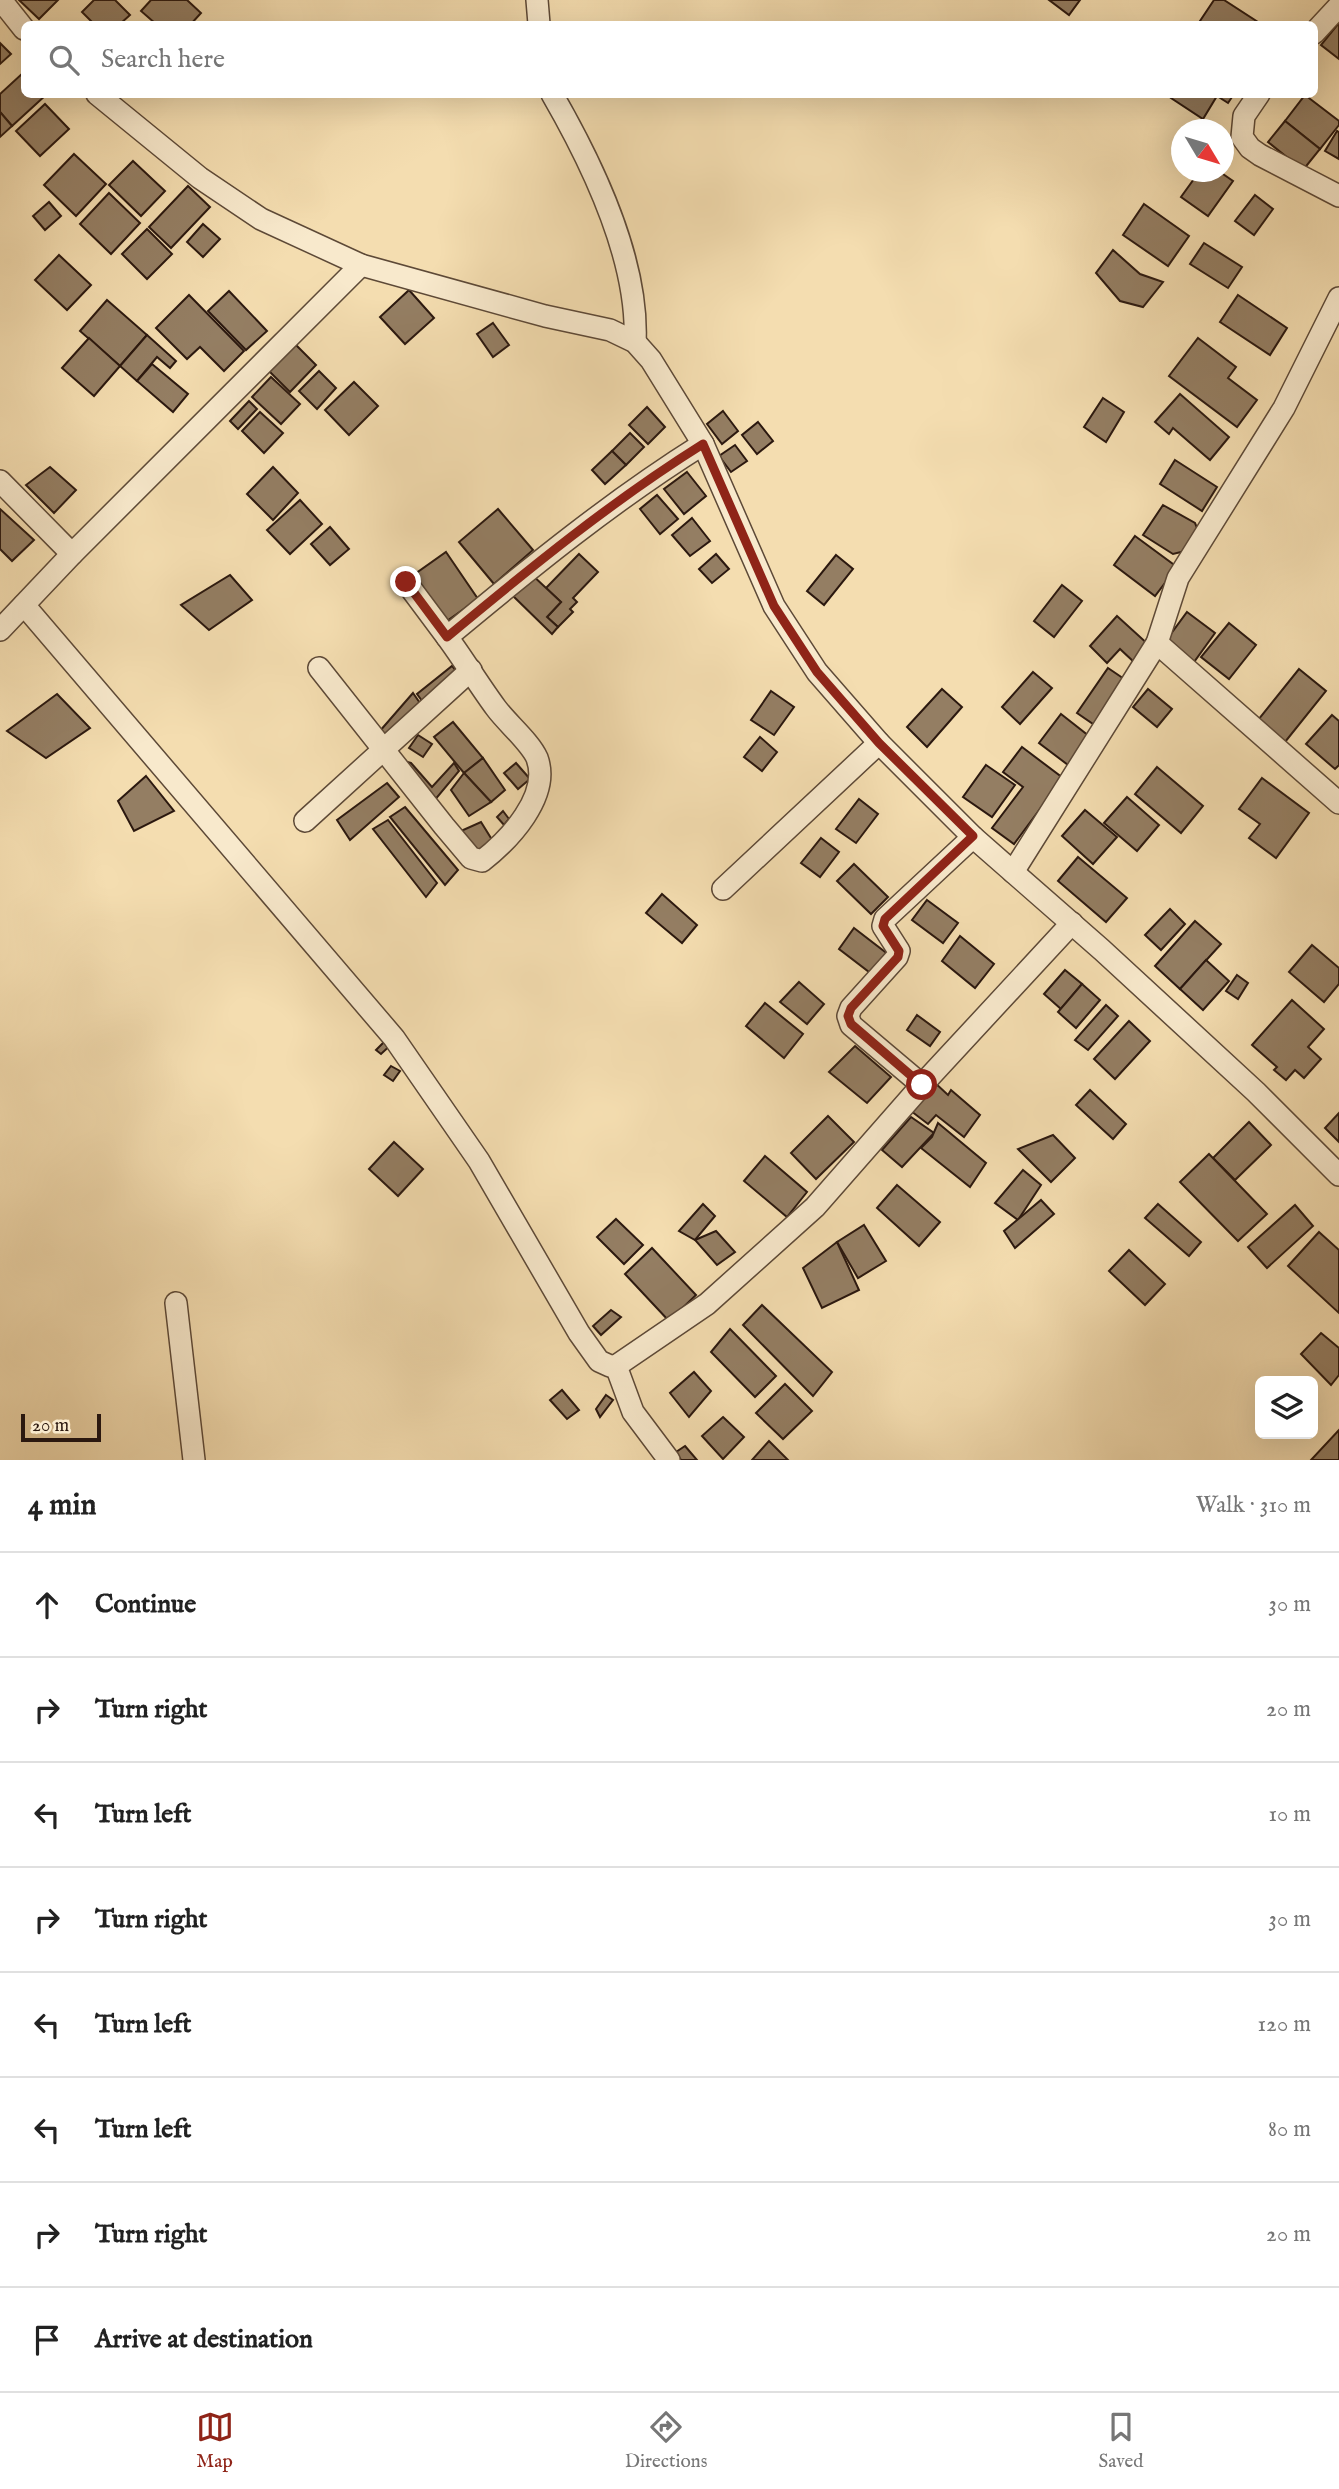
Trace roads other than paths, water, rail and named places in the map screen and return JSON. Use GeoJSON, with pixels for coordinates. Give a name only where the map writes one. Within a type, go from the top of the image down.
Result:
{"type":"FeatureCollection","features":[{"type":"Feature","properties":{"kind":"street"},"geometry":{"type":"LineString","coordinates":[[1,0],[21,25]]}},
{"type":"Feature","properties":{"kind":"street"},"geometry":{"type":"LineString","coordinates":[[537,0],[539,21]]}},
{"type":"Feature","properties":{"kind":"street"},"geometry":{"type":"LineString","coordinates":[[1318,29],[1339,6]]}},
{"type":"Feature","properties":{"kind":"street"},"geometry":{"type":"LineString","coordinates":[[102,98],[200,177],[261,219],[361,265],[545,316],[611,330],[635,342],[651,360],[703,444],[774,606],[817,672],[879,743],[973,836],[1256,1092],[1339,1174]]}},
{"type":"Feature","properties":{"kind":"street"},"geometry":{"type":"LineString","coordinates":[[554,98],[580,142],[620,241],[632,288],[636,317],[635,342]]}},
{"type":"Feature","properties":{"kind":"street"},"geometry":{"type":"LineString","coordinates":[[1256,98],[1244,116],[1242,137],[1250,148],[1339,196]]}},
{"type":"Feature","properties":{"kind":"street"},"geometry":{"type":"LineString","coordinates":[[0,630],[72,554],[361,265]]}},
{"type":"Feature","properties":{"kind":"street"},"geometry":{"type":"LineString","coordinates":[[1013,872],[1157,643],[1178,578],[1284,408],[1339,298]]}},
{"type":"Feature","properties":{"kind":"street"},"geometry":{"type":"LineString","coordinates":[[447,637],[564,541],[703,444]]}},
{"type":"Feature","properties":{"kind":"street"},"geometry":{"type":"LineString","coordinates":[[0,481],[72,554]]}},
{"type":"Feature","properties":{"kind":"street"},"geometry":{"type":"LineString","coordinates":[[319,668],[471,858],[478,862],[486,858],[528,814],[540,769],[536,755],[496,708],[406,582]]}},
{"type":"Feature","properties":{"kind":"street"},"geometry":{"type":"LineString","coordinates":[[24,605],[391,1034],[479,1161],[579,1333],[599,1361],[610,1366],[617,1366],[707,1304],[815,1207],[922,1085],[1072,923]]}},
{"type":"Feature","properties":{"kind":"street"},"geometry":{"type":"LineString","coordinates":[[1157,643],[1339,803]]}},
{"type":"Feature","properties":{"kind":"street"},"geometry":{"type":"LineString","coordinates":[[305,821],[471,670]]}},
{"type":"Feature","properties":{"kind":"street"},"geometry":{"type":"LineString","coordinates":[[723,889],[879,743]]}},
{"type":"Feature","properties":{"kind":"street"},"geometry":{"type":"LineString","coordinates":[[922,1085],[851,1024],[848,1016],[851,1008],[898,957],[899,951],[883,926],[885,919],[973,836]]}},
{"type":"Feature","properties":{"kind":"street"},"geometry":{"type":"LineString","coordinates":[[177,1303],[194,1460]]}},
{"type":"Feature","properties":{"kind":"street"},"geometry":{"type":"LineString","coordinates":[[617,1366],[633,1412],[669,1460]]}}]}
